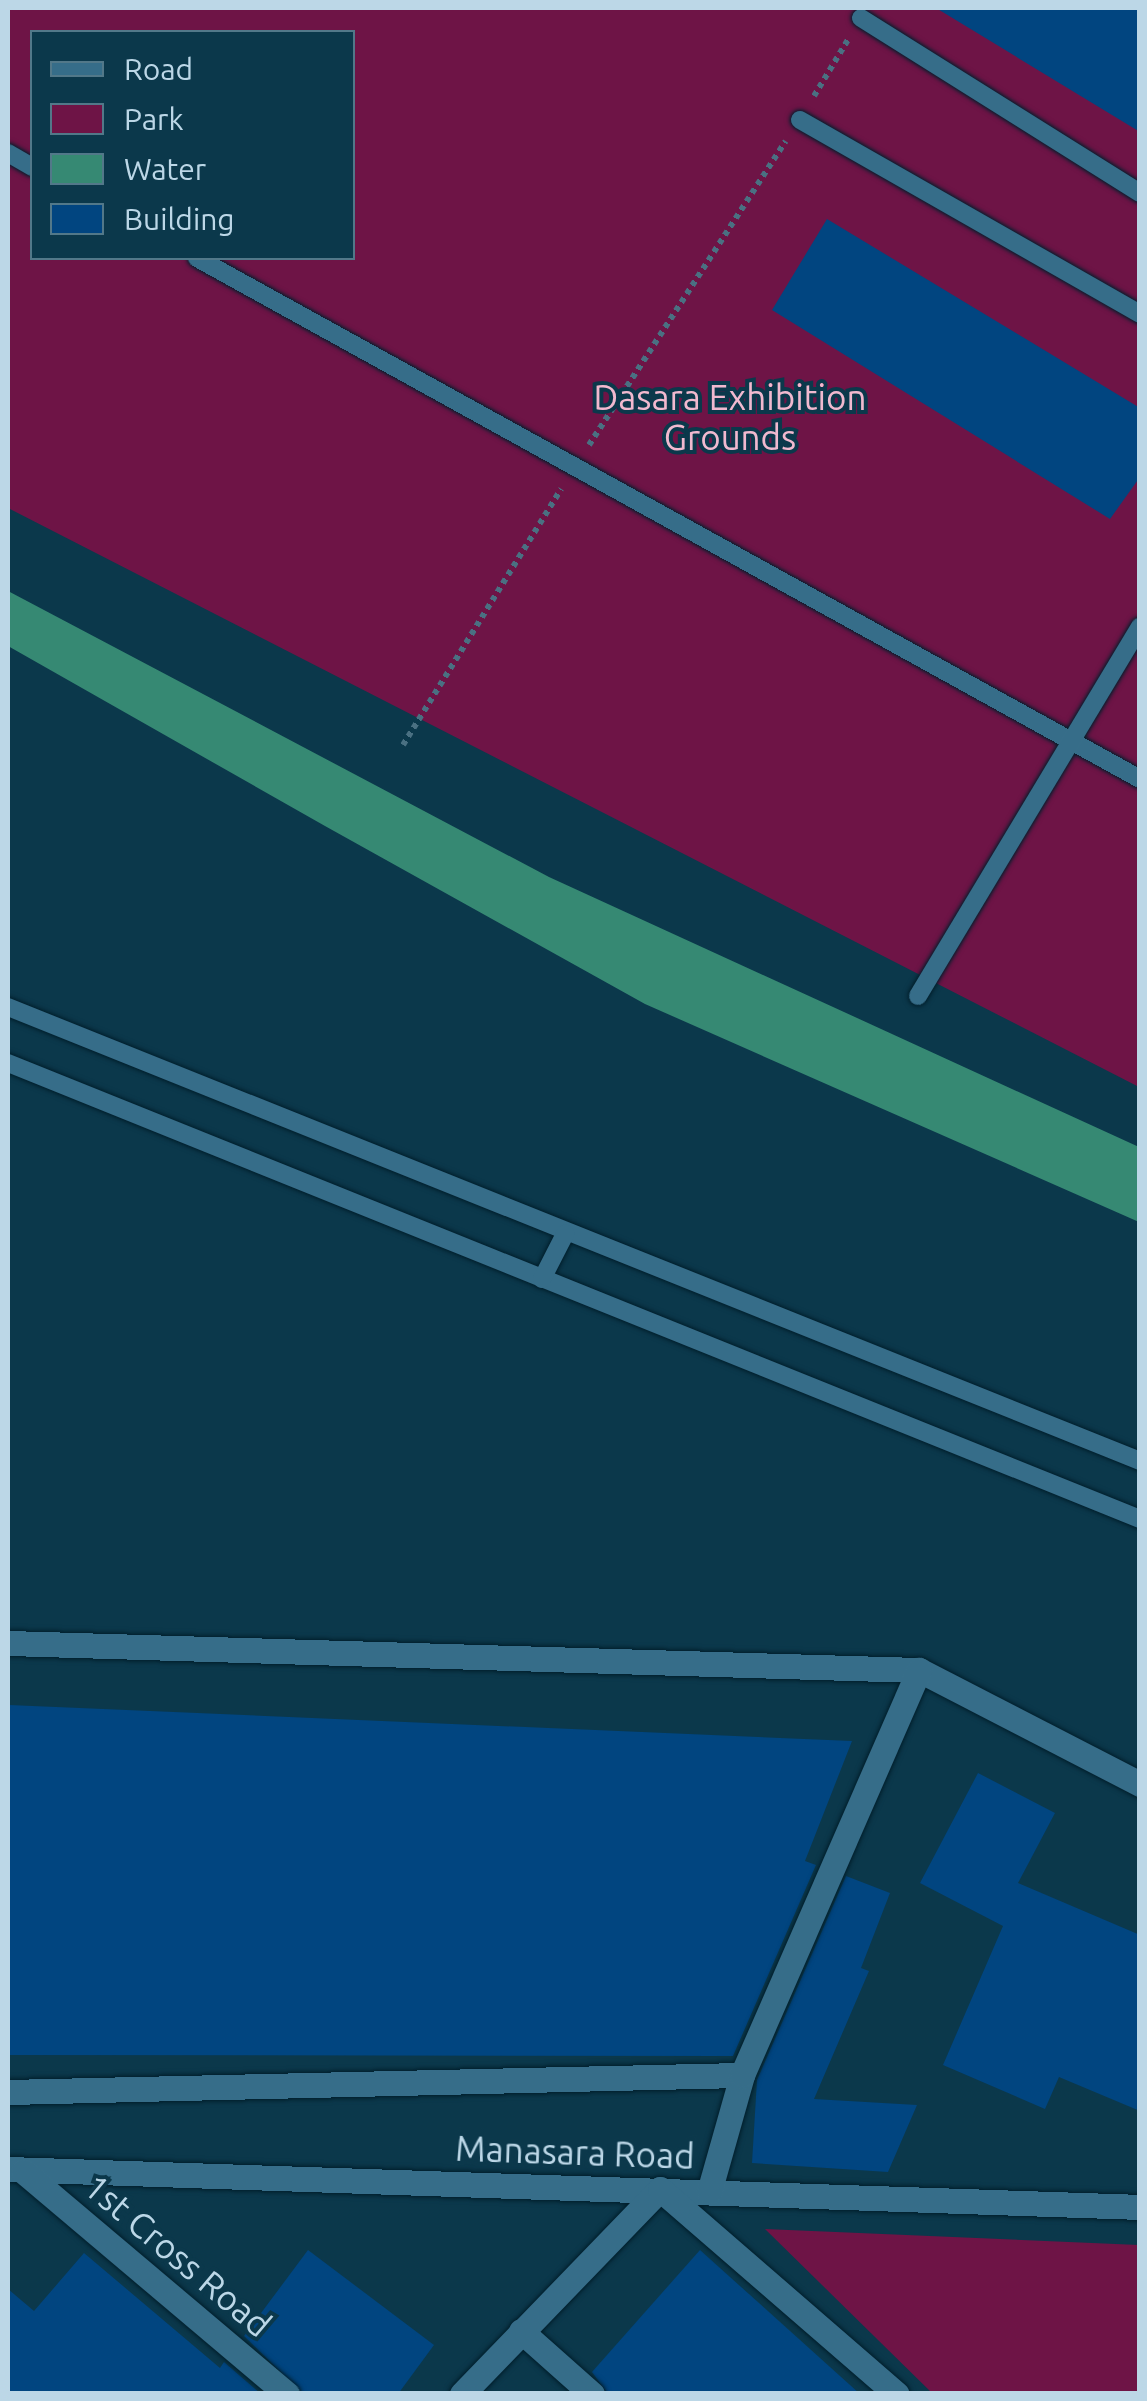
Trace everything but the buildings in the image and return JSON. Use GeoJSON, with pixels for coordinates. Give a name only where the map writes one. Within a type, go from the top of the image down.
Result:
{"type":"FeatureCollection","features":[{"type":"Feature","properties":{"kind":"street"},"geometry":{"type":"LineString","coordinates":[[8,1643],[919,1670],[1140,1784]]}},
{"type":"Feature","properties":{"kind":"street"},"geometry":{"type":"LineString","coordinates":[[709,2192],[742,2074],[919,1670]]}},
{"type":"Feature","properties":{"kind":"street"},"geometry":{"type":"LineString","coordinates":[[8,2092],[742,2074]]}},
{"type":"Feature","properties":{"kind":"street","name":"Manasara Road"},"geometry":{"type":"LineString","coordinates":[[15,2170],[1140,2207]]}},
{"type":"Feature","properties":{"kind":"street","name":"1st Cross Road"},"geometry":{"type":"LineString","coordinates":[[15,2170],[288,2394]]}},
{"type":"Feature","properties":{"kind":"street"},"geometry":{"type":"LineString","coordinates":[[462,2394],[660,2189],[897,2394]]}},
{"type":"Feature","properties":{"kind":"street"},"geometry":{"type":"LineString","coordinates":[[522,2331],[592,2394]]}},
{"type":"Feature","properties":{"kind":"lane"},"geometry":{"type":"LineString","coordinates":[[862,18],[1140,193]]}},
{"type":"Feature","properties":{"kind":"lane"},"geometry":{"type":"LineString","coordinates":[[800,120],[1140,314]]}},
{"type":"Feature","properties":{"kind":"lane"},"geometry":{"type":"LineString","coordinates":[[8,153],[30,166]]}},
{"type":"Feature","properties":{"kind":"lane"},"geometry":{"type":"LineString","coordinates":[[201,260],[1140,779]]}},
{"type":"Feature","properties":{"kind":"lane"},"geometry":{"type":"LineString","coordinates":[[918,996],[1140,627]]}},
{"type":"Feature","properties":{"kind":"lane"},"geometry":{"type":"LineString","coordinates":[[8,1007],[1140,1462]]}},
{"type":"Feature","properties":{"kind":"lane"},"geometry":{"type":"LineString","coordinates":[[8,1063],[1140,1519]]}},
{"type":"Feature","properties":{"kind":"lane"},"geometry":{"type":"LineString","coordinates":[[542,1280],[565,1234]]}},
{"type":"Feature","properties":{"kind":"path"},"geometry":{"type":"LineString","coordinates":[[403,745],[862,18]]}},
{"type":"Feature","properties":{"kind":"green space","name":"Dasara Exhibition Grounds"},"geometry":{"type":"Polygon","coordinates":[[[8,8],[1139,8],[1139,1087],[8,508],[8,8]]]}},
{"type":"Feature","properties":{"kind":"green space"},"geometry":{"type":"Polygon","coordinates":[[[765,2229],[1139,2245],[1139,2393],[932,2393],[765,2229]]]}},
{"type":"Feature","properties":{"kind":"water"},"geometry":{"type":"Polygon","coordinates":[[[8,591],[549,877],[1139,1147],[1139,1222],[645,1004],[325,826],[8,646],[8,591]]]}}]}
